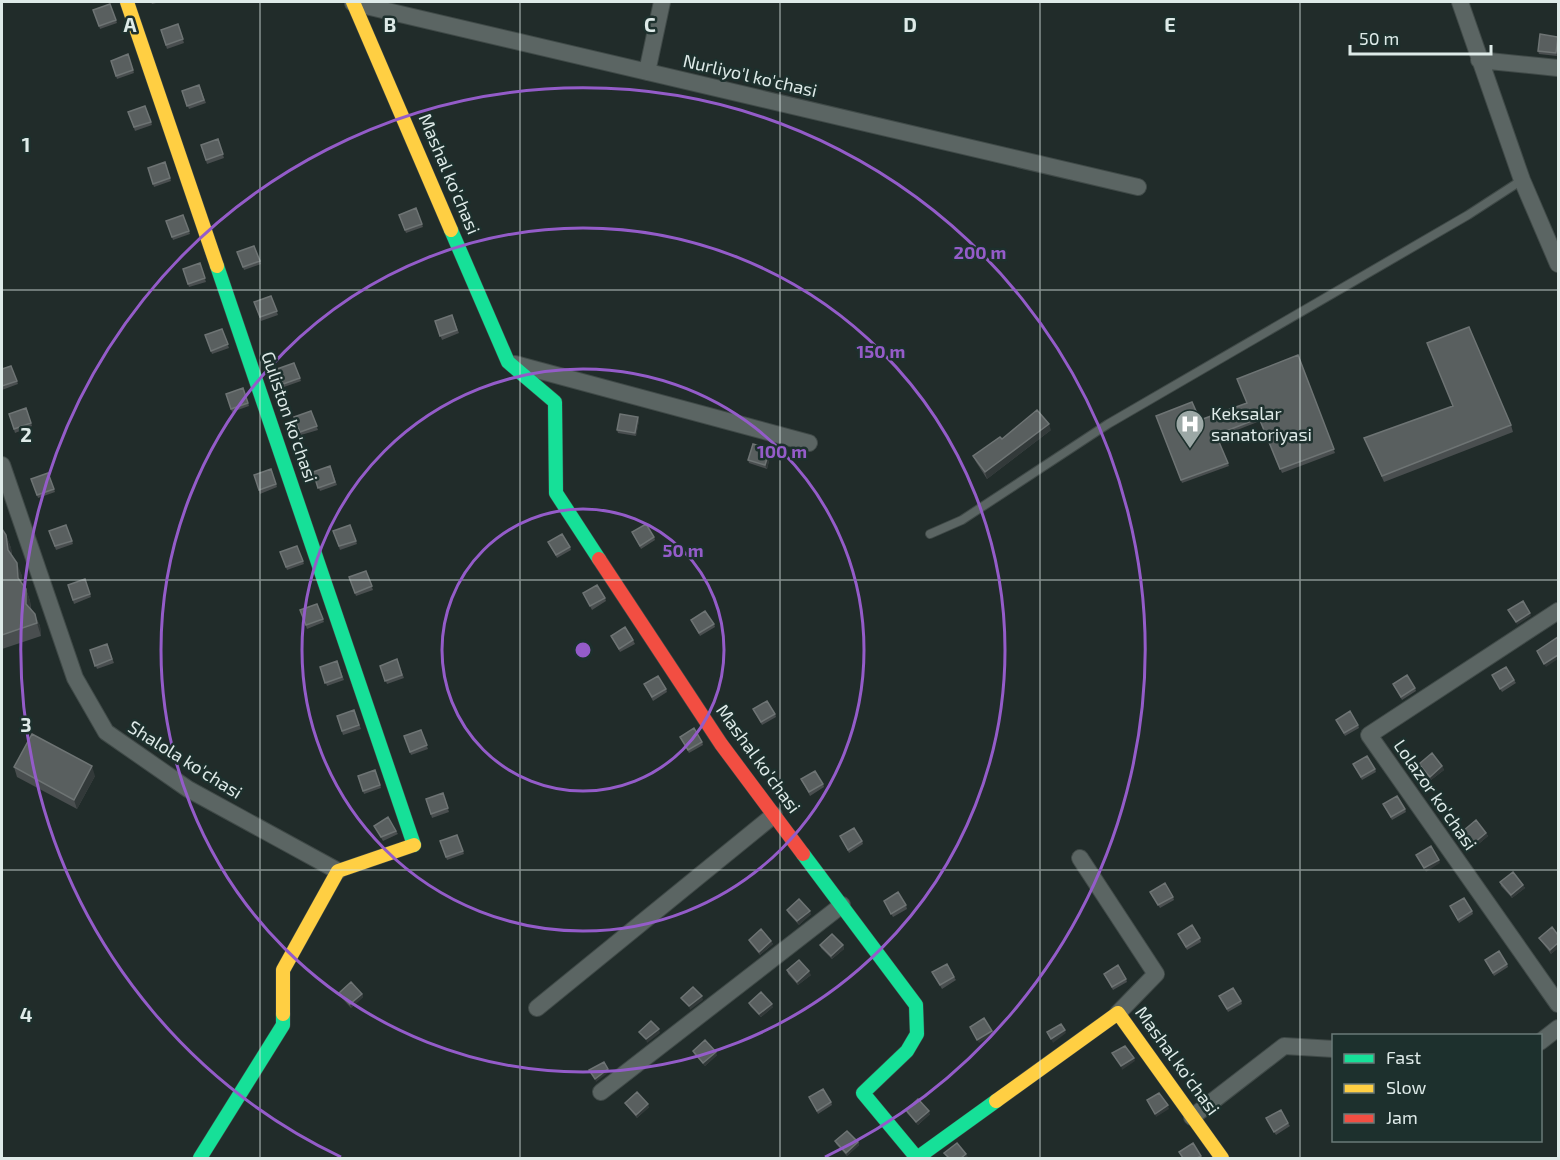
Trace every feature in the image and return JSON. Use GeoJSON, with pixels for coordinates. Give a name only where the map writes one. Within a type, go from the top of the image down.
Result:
{"type":"FeatureCollection","features":[{"type":"Feature","properties":{"kind":"street","name":"Guliston ko'chasi"},"geometry":{"type":"LineString","coordinates":[[127,2],[416,843],[338,871]]}},
{"type":"Feature","properties":{"kind":"street","name":"Nurliyo'l ko'chasi"},"geometry":{"type":"LineString","coordinates":[[353,2],[1138,187]]}},
{"type":"Feature","properties":{"kind":"street","name":"Mashal ko'chasi"},"geometry":{"type":"LineString","coordinates":[[353,2],[508,362],[555,402],[556,493],[721,744],[916,1005],[917,1034],[907,1052],[863,1093],[917,1158],[1118,1013],[1222,1158]]}},
{"type":"Feature","properties":{"kind":"street"},"geometry":{"type":"LineString","coordinates":[[647,72],[662,2]]}},
{"type":"Feature","properties":{"kind":"street"},"geometry":{"type":"LineString","coordinates":[[1460,2],[1522,180],[1558,264]]}},
{"type":"Feature","properties":{"kind":"street"},"geometry":{"type":"LineString","coordinates":[[1479,60],[1558,68]]}},
{"type":"Feature","properties":{"kind":"street"},"geometry":{"type":"LineString","coordinates":[[508,362],[809,443]]}},
{"type":"Feature","properties":{"kind":"street","name":"Shalola ko'chasi"},"geometry":{"type":"LineString","coordinates":[[2,465],[75,678],[106,732],[188,789],[338,871]]}},
{"type":"Feature","properties":{"kind":"street","name":"Lolazor ko'chasi"},"geometry":{"type":"LineString","coordinates":[[1558,611],[1369,735],[1558,1004]]}},
{"type":"Feature","properties":{"kind":"street"},"geometry":{"type":"LineString","coordinates":[[537,1008],[774,815]]}},
{"type":"Feature","properties":{"kind":"street"},"geometry":{"type":"LineString","coordinates":[[1080,858],[1156,974],[1118,1013]]}},
{"type":"Feature","properties":{"kind":"street"},"geometry":{"type":"LineString","coordinates":[[200,1158],[284,1025],[284,970],[338,871]]}},
{"type":"Feature","properties":{"kind":"street"},"geometry":{"type":"LineString","coordinates":[[601,1092],[842,905]]}},
{"type":"Feature","properties":{"kind":"street"},"geometry":{"type":"LineString","coordinates":[[1542,1040],[1558,1028]]}},
{"type":"Feature","properties":{"kind":"street"},"geometry":{"type":"LineString","coordinates":[[1192,1117],[1284,1046],[1332,1049]]}},
{"type":"Feature","properties":{"kind":"lane"},"geometry":{"type":"LineString","coordinates":[[930,534],[962,520],[1108,424],[1468,215],[1522,180]]}},
{"type":"Feature","properties":{"kind":"building"},"geometry":{"type":"Polygon","coordinates":[[[110,4],[116,20],[99,26],[93,10],[110,4]]]}},
{"type":"Feature","properties":{"kind":"building"},"geometry":{"type":"Polygon","coordinates":[[[178,24],[183,39],[166,45],[161,30],[178,24]]]}},
{"type":"Feature","properties":{"kind":"building"},"geometry":{"type":"Polygon","coordinates":[[[1540,34],[1558,37],[1556,53],[1538,51],[1540,34]]]}},
{"type":"Feature","properties":{"kind":"building"},"geometry":{"type":"Polygon","coordinates":[[[128,54],[133,70],[116,76],[111,61],[128,54]]]}},
{"type":"Feature","properties":{"kind":"building"},"geometry":{"type":"Polygon","coordinates":[[[199,85],[204,100],[187,106],[182,91],[199,85]]]}},
{"type":"Feature","properties":{"kind":"building"},"geometry":{"type":"Polygon","coordinates":[[[145,106],[151,122],[134,127],[128,112],[145,106]]]}},
{"type":"Feature","properties":{"kind":"building"},"geometry":{"type":"Polygon","coordinates":[[[218,139],[223,154],[206,160],[201,145],[218,139]]]}},
{"type":"Feature","properties":{"kind":"building"},"geometry":{"type":"Polygon","coordinates":[[[165,162],[170,178],[153,184],[148,168],[165,162]]]}},
{"type":"Feature","properties":{"kind":"building"},"geometry":{"type":"Polygon","coordinates":[[[416,208],[422,224],[405,230],[399,215],[416,208]]]}},
{"type":"Feature","properties":{"kind":"building"},"geometry":{"type":"Polygon","coordinates":[[[183,215],[189,231],[172,237],[166,221],[183,215]]]}},
{"type":"Feature","properties":{"kind":"building"},"geometry":{"type":"Polygon","coordinates":[[[254,246],[260,261],[243,267],[237,252],[254,246]]]}},
{"type":"Feature","properties":{"kind":"building"},"geometry":{"type":"Polygon","coordinates":[[[200,263],[205,278],[188,284],[183,269],[200,263]]]}},
{"type":"Feature","properties":{"kind":"building"},"geometry":{"type":"Polygon","coordinates":[[[271,296],[277,311],[260,317],[254,302],[271,296]]]}},
{"type":"Feature","properties":{"kind":"building"},"geometry":{"type":"Polygon","coordinates":[[[452,315],[457,330],[440,336],[435,321],[452,315]]]}},
{"type":"Feature","properties":{"kind":"building"},"geometry":{"type":"Polygon","coordinates":[[[1469,327],[1511,425],[1382,476],[1364,438],[1453,406],[1427,343],[1469,327]]]}},
{"type":"Feature","properties":{"kind":"building"},"geometry":{"type":"Polygon","coordinates":[[[222,329],[228,344],[211,351],[205,335],[222,329]]]}},
{"type":"Feature","properties":{"kind":"building"},"geometry":{"type":"Polygon","coordinates":[[[1298,355],[1334,449],[1280,469],[1259,418],[1216,435],[1228,463],[1181,480],[1156,416],[1192,402],[1200,420],[1247,403],[1237,379],[1298,355]]]}},
{"type":"Feature","properties":{"kind":"building"},"geometry":{"type":"Polygon","coordinates":[[[294,363],[300,378],[283,384],[277,369],[294,363]]]}},
{"type":"Feature","properties":{"kind":"building"},"geometry":{"type":"Polygon","coordinates":[[[11,366],[17,381],[2,386],[2,369],[11,366]]]}},
{"type":"Feature","properties":{"kind":"building"},"geometry":{"type":"Polygon","coordinates":[[[243,388],[248,403],[231,409],[226,394],[243,388]]]}},
{"type":"Feature","properties":{"kind":"building"},"geometry":{"type":"Polygon","coordinates":[[[26,408],[31,423],[14,429],[9,414],[26,408]]]}},
{"type":"Feature","properties":{"kind":"building"},"geometry":{"type":"Polygon","coordinates":[[[1037,410],[1049,424],[985,472],[973,456],[1000,437],[1002,439],[1037,410]]]}},
{"type":"Feature","properties":{"kind":"building"},"geometry":{"type":"Polygon","coordinates":[[[311,411],[317,426],[300,432],[294,417],[311,411]]]}},
{"type":"Feature","properties":{"kind":"building"},"geometry":{"type":"Polygon","coordinates":[[[620,414],[638,417],[635,433],[617,430],[620,414]]]}},
{"type":"Feature","properties":{"kind":"building"},"geometry":{"type":"Polygon","coordinates":[[[753,444],[770,449],[765,465],[748,460],[753,444]]]}},
{"type":"Feature","properties":{"kind":"building"},"geometry":{"type":"Polygon","coordinates":[[[330,466],[335,482],[318,488],[313,472],[330,466]]]}},
{"type":"Feature","properties":{"kind":"building"},"geometry":{"type":"Polygon","coordinates":[[[271,469],[276,484],[259,490],[254,475],[271,469]]]}},
{"type":"Feature","properties":{"kind":"building"},"geometry":{"type":"Polygon","coordinates":[[[48,473],[54,489],[37,495],[31,479],[48,473]]]}},
{"type":"Feature","properties":{"kind":"building"},"geometry":{"type":"Polygon","coordinates":[[[646,524],[654,537],[640,546],[632,532],[646,524]]]}},
{"type":"Feature","properties":{"kind":"building"},"geometry":{"type":"Polygon","coordinates":[[[66,525],[72,541],[55,546],[49,531],[66,525]]]}},
{"type":"Feature","properties":{"kind":"building"},"geometry":{"type":"Polygon","coordinates":[[[350,525],[356,541],[339,546],[333,531],[350,525]]]}},
{"type":"Feature","properties":{"kind":"building"},"geometry":{"type":"Polygon","coordinates":[[[2,529],[6,535],[8,550],[17,563],[18,578],[26,589],[26,604],[35,614],[37,623],[2,635],[2,529]]]}},
{"type":"Feature","properties":{"kind":"building"},"geometry":{"type":"Polygon","coordinates":[[[562,534],[570,547],[556,555],[548,542],[562,534]]]}},
{"type":"Feature","properties":{"kind":"building"},"geometry":{"type":"Polygon","coordinates":[[[297,546],[303,561],[286,567],[280,552],[297,546]]]}},
{"type":"Feature","properties":{"kind":"building"},"geometry":{"type":"Polygon","coordinates":[[[366,571],[372,586],[355,593],[349,577],[366,571]]]}},
{"type":"Feature","properties":{"kind":"building"},"geometry":{"type":"Polygon","coordinates":[[[85,579],[90,594],[73,600],[68,585],[85,579]]]}},
{"type":"Feature","properties":{"kind":"building"},"geometry":{"type":"Polygon","coordinates":[[[597,585],[605,598],[590,606],[583,593],[597,585]]]}},
{"type":"Feature","properties":{"kind":"building"},"geometry":{"type":"Polygon","coordinates":[[[1523,601],[1530,613],[1516,622],[1508,610],[1523,601]]]}},
{"type":"Feature","properties":{"kind":"building"},"geometry":{"type":"Polygon","coordinates":[[[317,604],[323,619],[306,625],[300,610],[317,604]]]}},
{"type":"Feature","properties":{"kind":"building"},"geometry":{"type":"Polygon","coordinates":[[[705,611],[714,624],[699,633],[691,620],[705,611]]]}},
{"type":"Feature","properties":{"kind":"building"},"geometry":{"type":"Polygon","coordinates":[[[625,627],[633,640],[619,649],[611,636],[625,627]]]}},
{"type":"Feature","properties":{"kind":"building"},"geometry":{"type":"Polygon","coordinates":[[[1558,637],[1558,655],[1544,664],[1537,651],[1558,637]]]}},
{"type":"Feature","properties":{"kind":"building"},"geometry":{"type":"Polygon","coordinates":[[[107,644],[112,659],[95,666],[90,650],[107,644]]]}},
{"type":"Feature","properties":{"kind":"building"},"geometry":{"type":"Polygon","coordinates":[[[397,659],[402,675],[385,681],[380,666],[397,659]]]}},
{"type":"Feature","properties":{"kind":"building"},"geometry":{"type":"Polygon","coordinates":[[[337,661],[342,677],[325,683],[320,667],[337,661]]]}},
{"type":"Feature","properties":{"kind":"building"},"geometry":{"type":"Polygon","coordinates":[[[1506,667],[1514,680],[1500,689],[1492,675],[1506,667]]]}},
{"type":"Feature","properties":{"kind":"building"},"geometry":{"type":"Polygon","coordinates":[[[1407,675],[1415,688],[1401,697],[1393,684],[1407,675]]]}},
{"type":"Feature","properties":{"kind":"building"},"geometry":{"type":"Polygon","coordinates":[[[658,676],[666,689],[652,697],[644,684],[658,676]]]}},
{"type":"Feature","properties":{"kind":"building"},"geometry":{"type":"Polygon","coordinates":[[[767,701],[775,714],[761,722],[753,709],[767,701]]]}},
{"type":"Feature","properties":{"kind":"building"},"geometry":{"type":"Polygon","coordinates":[[[354,710],[359,725],[342,731],[337,716],[354,710]]]}},
{"type":"Feature","properties":{"kind":"building"},"geometry":{"type":"Polygon","coordinates":[[[1350,711],[1358,725],[1344,733],[1336,720],[1350,711]]]}},
{"type":"Feature","properties":{"kind":"building"},"geometry":{"type":"Polygon","coordinates":[[[694,728],[702,742],[688,750],[680,737],[694,728]]]}},
{"type":"Feature","properties":{"kind":"building"},"geometry":{"type":"Polygon","coordinates":[[[421,730],[427,745],[410,752],[404,736],[421,730]]]}},
{"type":"Feature","properties":{"kind":"building"},"geometry":{"type":"Polygon","coordinates":[[[32,734],[92,766],[74,800],[14,767],[32,734]]]}},
{"type":"Feature","properties":{"kind":"building"},"geometry":{"type":"Polygon","coordinates":[[[1432,753],[1442,766],[1430,777],[1419,764],[1432,753]]]}},
{"type":"Feature","properties":{"kind":"building"},"geometry":{"type":"Polygon","coordinates":[[[1367,756],[1375,769],[1361,777],[1353,764],[1367,756]]]}},
{"type":"Feature","properties":{"kind":"building"},"geometry":{"type":"Polygon","coordinates":[[[375,770],[380,785],[363,791],[358,776],[375,770]]]}},
{"type":"Feature","properties":{"kind":"building"},"geometry":{"type":"Polygon","coordinates":[[[815,771],[823,784],[809,792],[801,779],[815,771]]]}},
{"type":"Feature","properties":{"kind":"building"},"geometry":{"type":"Polygon","coordinates":[[[443,793],[448,808],[431,814],[426,799],[443,793]]]}},
{"type":"Feature","properties":{"kind":"building"},"geometry":{"type":"Polygon","coordinates":[[[1397,796],[1405,809],[1391,817],[1383,804],[1397,796]]]}},
{"type":"Feature","properties":{"kind":"building"},"geometry":{"type":"Polygon","coordinates":[[[388,817],[396,831],[381,837],[374,826],[388,817]]]}},
{"type":"Feature","properties":{"kind":"building"},"geometry":{"type":"Polygon","coordinates":[[[1476,820],[1486,833],[1474,843],[1463,831],[1476,820]]]}},
{"type":"Feature","properties":{"kind":"building"},"geometry":{"type":"Polygon","coordinates":[[[854,828],[862,841],[848,850],[840,836],[854,828]]]}},
{"type":"Feature","properties":{"kind":"building"},"geometry":{"type":"Polygon","coordinates":[[[457,835],[463,851],[446,857],[440,841],[457,835]]]}},
{"type":"Feature","properties":{"kind":"building"},"geometry":{"type":"Polygon","coordinates":[[[1431,846],[1439,860],[1424,868],[1416,855],[1431,846]]]}},
{"type":"Feature","properties":{"kind":"building"},"geometry":{"type":"Polygon","coordinates":[[[1513,872],[1523,885],[1511,895],[1500,882],[1513,872]]]}},
{"type":"Feature","properties":{"kind":"building"},"geometry":{"type":"Polygon","coordinates":[[[1165,883],[1173,897],[1158,905],[1150,892],[1165,883]]]}},
{"type":"Feature","properties":{"kind":"building"},"geometry":{"type":"Polygon","coordinates":[[[898,892],[906,905],[891,914],[884,901],[898,892]]]}},
{"type":"Feature","properties":{"kind":"building"},"geometry":{"type":"Polygon","coordinates":[[[1464,898],[1472,911],[1458,920],[1450,906],[1464,898]]]}},
{"type":"Feature","properties":{"kind":"building"},"geometry":{"type":"Polygon","coordinates":[[[799,899],[810,911],[797,921],[787,910],[799,899]]]}},
{"type":"Feature","properties":{"kind":"building"},"geometry":{"type":"Polygon","coordinates":[[[1192,925],[1200,938],[1186,947],[1178,934],[1192,925]]]}},
{"type":"Feature","properties":{"kind":"building"},"geometry":{"type":"Polygon","coordinates":[[[1552,927],[1558,935],[1558,943],[1550,950],[1539,938],[1552,927]]]}},
{"type":"Feature","properties":{"kind":"building"},"geometry":{"type":"Polygon","coordinates":[[[761,929],[771,941],[759,952],[749,940],[761,929]]]}},
{"type":"Feature","properties":{"kind":"building"},"geometry":{"type":"Polygon","coordinates":[[[832,934],[843,945],[831,956],[820,945],[832,934]]]}},
{"type":"Feature","properties":{"kind":"building"},"geometry":{"type":"Polygon","coordinates":[[[1499,951],[1507,964],[1493,973],[1485,960],[1499,951]]]}},
{"type":"Feature","properties":{"kind":"building"},"geometry":{"type":"Polygon","coordinates":[[[799,960],[809,971],[797,982],[787,970],[799,960]]]}},
{"type":"Feature","properties":{"kind":"building"},"geometry":{"type":"Polygon","coordinates":[[[947,964],[954,977],[940,985],[932,972],[947,964]]]}},
{"type":"Feature","properties":{"kind":"building"},"geometry":{"type":"Polygon","coordinates":[[[1118,965],[1126,979],[1112,987],[1104,974],[1118,965]]]}},
{"type":"Feature","properties":{"kind":"building"},"geometry":{"type":"Polygon","coordinates":[[[351,982],[362,994],[350,1004],[339,993],[351,982]]]}},
{"type":"Feature","properties":{"kind":"building"},"geometry":{"type":"Polygon","coordinates":[[[693,987],[702,996],[689,1006],[681,998],[693,987]]]}},
{"type":"Feature","properties":{"kind":"building"},"geometry":{"type":"Polygon","coordinates":[[[1233,988],[1241,1001],[1227,1009],[1219,996],[1233,988]]]}},
{"type":"Feature","properties":{"kind":"building"},"geometry":{"type":"Polygon","coordinates":[[[761,992],[772,1004],[759,1014],[749,1003],[761,992]]]}},
{"type":"Feature","properties":{"kind":"building"},"geometry":{"type":"Polygon","coordinates":[[[984,1018],[992,1031],[977,1040],[970,1027],[984,1018]]]}},
{"type":"Feature","properties":{"kind":"building"},"geometry":{"type":"Polygon","coordinates":[[[651,1021],[659,1029],[646,1039],[639,1032],[651,1021]]]}},
{"type":"Feature","properties":{"kind":"building"},"geometry":{"type":"Polygon","coordinates":[[[1061,1024],[1065,1030],[1051,1039],[1047,1032],[1061,1024]]]}},
{"type":"Feature","properties":{"kind":"building"},"geometry":{"type":"Polygon","coordinates":[[[705,1040],[716,1052],[703,1063],[693,1051],[705,1040]]]}},
{"type":"Feature","properties":{"kind":"building"},"geometry":{"type":"Polygon","coordinates":[[[1125,1046],[1134,1058],[1121,1066],[1112,1053],[1125,1046]]]}},
{"type":"Feature","properties":{"kind":"building"},"geometry":{"type":"Polygon","coordinates":[[[604,1062],[608,1069],[595,1079],[589,1070],[604,1062]]]}},
{"type":"Feature","properties":{"kind":"building"},"geometry":{"type":"Polygon","coordinates":[[[823,1089],[831,1102],[817,1111],[809,1097],[823,1089]]]}},
{"type":"Feature","properties":{"kind":"building"},"geometry":{"type":"Polygon","coordinates":[[[637,1092],[648,1104],[636,1115],[625,1103],[637,1092]]]}},
{"type":"Feature","properties":{"kind":"building"},"geometry":{"type":"Polygon","coordinates":[[[1159,1093],[1168,1105],[1155,1114],[1147,1100],[1159,1093]]]}},
{"type":"Feature","properties":{"kind":"building"},"geometry":{"type":"Polygon","coordinates":[[[918,1099],[929,1111],[916,1122],[906,1110],[918,1099]]]}},
{"type":"Feature","properties":{"kind":"building"},"geometry":{"type":"Polygon","coordinates":[[[1281,1110],[1288,1123],[1274,1132],[1266,1118],[1281,1110]]]}},
{"type":"Feature","properties":{"kind":"building"},"geometry":{"type":"Polygon","coordinates":[[[847,1131],[858,1142],[846,1153],[835,1141],[847,1131]]]}},
{"type":"Feature","properties":{"kind":"building"},"geometry":{"type":"Polygon","coordinates":[[[957,1143],[966,1154],[961,1158],[949,1158],[944,1153],[957,1143]]]}},
{"type":"Feature","properties":{"kind":"building"},"geometry":{"type":"Polygon","coordinates":[[[1193,1143],[1201,1156],[1183,1158],[1179,1152],[1193,1143]]]}},
{"type":"Feature","properties":{"kind":"traffic: fast"},"geometry":{"type":"LineString","coordinates":[[451,230],[508,362],[555,402],[556,493],[599,559]]}},
{"type":"Feature","properties":{"kind":"traffic: fast"},"geometry":{"type":"LineString","coordinates":[[217,266],[414,845]]}},
{"type":"Feature","properties":{"kind":"traffic: fast"},"geometry":{"type":"LineString","coordinates":[[803,854],[916,1005],[917,1034],[907,1051],[863,1093],[917,1158],[996,1101]]}},
{"type":"Feature","properties":{"kind":"traffic: fast"},"geometry":{"type":"LineString","coordinates":[[200,1158],[283,1025],[283,1014]]}},
{"type":"Feature","properties":{"kind":"traffic: slow"},"geometry":{"type":"LineString","coordinates":[[127,2],[217,266]]}},
{"type":"Feature","properties":{"kind":"traffic: slow"},"geometry":{"type":"LineString","coordinates":[[353,2],[451,230]]}},
{"type":"Feature","properties":{"kind":"traffic: slow"},"geometry":{"type":"LineString","coordinates":[[283,1014],[283,970],[338,871],[414,845]]}},
{"type":"Feature","properties":{"kind":"traffic: slow"},"geometry":{"type":"LineString","coordinates":[[996,1101],[1118,1013],[1222,1158]]}},
{"type":"Feature","properties":{"kind":"traffic: jam"},"geometry":{"type":"LineString","coordinates":[[599,559],[721,744],[803,854]]}},
{"type":"Feature","properties":{"kind":"place","name":"Keksalar sanatoriyasi"},"geometry":{"type":"Point","coordinates":[1190,450]}}]}
